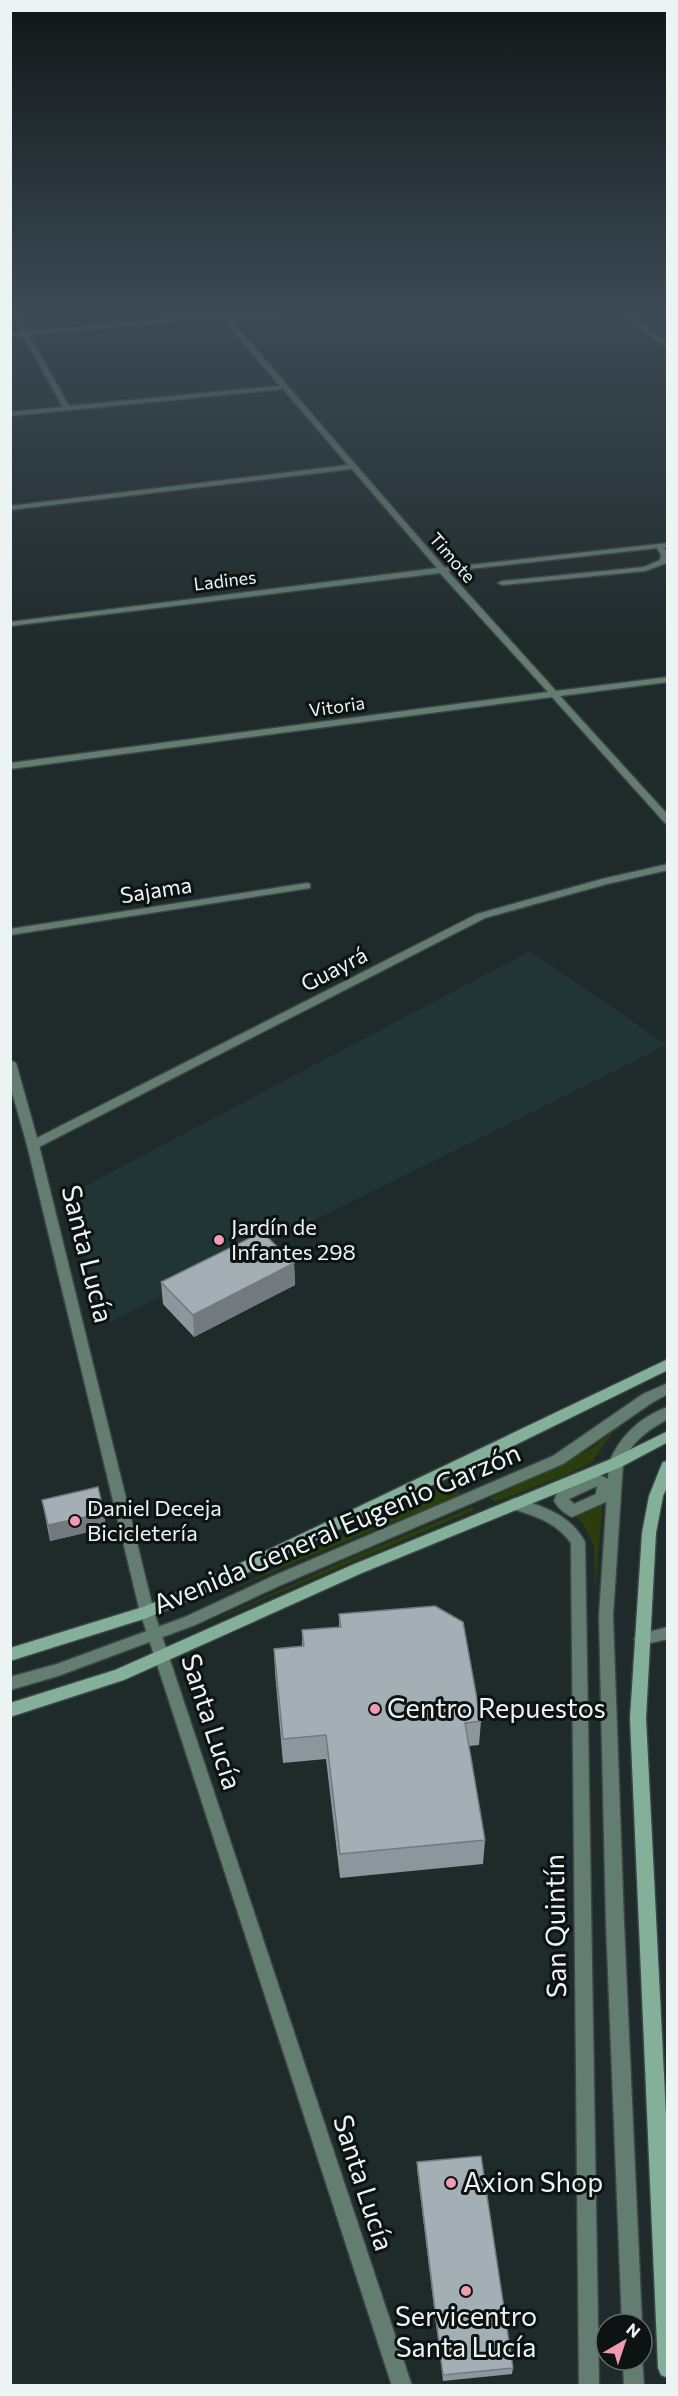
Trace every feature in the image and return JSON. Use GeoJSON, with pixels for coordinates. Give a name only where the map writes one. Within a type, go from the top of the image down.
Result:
{"type":"FeatureCollection","features":[{"type":"Feature","properties":{"kind":"main road","name":"Avenida General Eugenio Garzón"},"geometry":{"type":"LineString","coordinates":[[10,1654],[147,1612],[451,1470],[668,1364]]}},
{"type":"Feature","properties":{"kind":"main road","name":"Avenida General Eugenio Garzón"},"geometry":{"type":"LineString","coordinates":[[10,1710],[99,1682],[357,1569],[616,1463],[668,1436]]}},
{"type":"Feature","properties":{"kind":"main road"},"geometry":{"type":"LineString","coordinates":[[668,1466],[656,1496],[649,1533],[638,1718],[668,2368]]}},
{"type":"Feature","properties":{"kind":"street","name":"Timote"},"geometry":{"type":"LineString","coordinates":[[315,423],[442,570],[668,821]]}},
{"type":"Feature","properties":{"kind":"street"},"geometry":{"type":"LineString","coordinates":[[10,508],[353,467]]}},
{"type":"Feature","properties":{"kind":"street"},"geometry":{"type":"LineString","coordinates":[[502,583],[645,569],[664,561],[663,546]]}},
{"type":"Feature","properties":{"kind":"street","name":"Ladines"},"geometry":{"type":"LineString","coordinates":[[10,624],[442,570],[663,546]]}},
{"type":"Feature","properties":{"kind":"street","name":"Vitoria"},"geometry":{"type":"LineString","coordinates":[[10,766],[668,679]]}},
{"type":"Feature","properties":{"kind":"street","name":"Guayrá"},"geometry":{"type":"LineString","coordinates":[[33,1145],[481,916],[584,887],[668,867]]}},
{"type":"Feature","properties":{"kind":"street","name":"Sajama"},"geometry":{"type":"LineString","coordinates":[[10,932],[307,886]]}},
{"type":"Feature","properties":{"kind":"street","name":"Santa Lucía"},"geometry":{"type":"LineString","coordinates":[[10,1063],[33,1145],[154,1636],[402,2385]]}},
{"type":"Feature","properties":{"kind":"street","name":"Avenida General Eugenio Garzón"},"geometry":{"type":"LineString","coordinates":[[10,1684],[58,1670],[154,1636],[558,1460],[648,1398],[668,1388]]}},
{"type":"Feature","properties":{"kind":"street"},"geometry":{"type":"LineString","coordinates":[[631,2312],[615,1923],[606,1616],[616,1463],[620,1450],[631,1437],[645,1425],[668,1412]]}},
{"type":"Feature","properties":{"kind":"street","name":"San Quintín"},"geometry":{"type":"LineString","coordinates":[[515,1504],[547,1513],[561,1520],[578,1542],[589,2385]]}},
{"type":"Feature","properties":{"kind":"street"},"geometry":{"type":"LineString","coordinates":[[642,1639],[668,1633]]}},
{"type":"Feature","properties":{"kind":"shaded area"},"geometry":{"type":"Polygon","coordinates":[[[530,951],[667,1045],[103,1325],[90,1282],[83,1242],[70,1194],[530,951]]]}},
{"type":"Feature","properties":{"kind":"green space"},"geometry":{"type":"Polygon","coordinates":[[[621,1425],[610,1436],[592,1462],[564,1476],[495,1502],[490,1498],[592,1448],[621,1425]]]}},
{"type":"Feature","properties":{"kind":"green space"},"geometry":{"type":"Polygon","coordinates":[[[453,1484],[461,1495],[300,1560],[196,1606],[453,1484]]]}},
{"type":"Feature","properties":{"kind":"green space"},"geometry":{"type":"Polygon","coordinates":[[[603,1497],[595,1592],[594,1546],[584,1526],[572,1511],[603,1497]]]}},
{"type":"Feature","properties":{"kind":"green space"},"geometry":{"type":"Polygon","coordinates":[[[472,1507],[475,1510],[201,1626],[343,1561],[472,1507]]]}},
{"type":"Feature","properties":{"kind":"building"},"geometry":{"type":"Polygon","coordinates":[[[262,1232],[294,1263],[193,1315],[161,1282],[262,1232]]]}},
{"type":"Feature","properties":{"kind":"building"},"geometry":{"type":"Polygon","coordinates":[[[98,1487],[104,1513],[48,1525],[42,1500],[98,1487]]]}},
{"type":"Feature","properties":{"kind":"building"},"geometry":{"type":"Polygon","coordinates":[[[435,1606],[463,1622],[481,1721],[465,1723],[485,1840],[340,1854],[326,1735],[283,1739],[274,1649],[304,1646],[302,1630],[341,1627],[339,1614],[435,1606]]]}},
{"type":"Feature","properties":{"kind":"building"},"geometry":{"type":"Polygon","coordinates":[[[481,2156],[513,2368],[443,2375],[417,2162],[481,2156]]]}},
{"type":"Feature","properties":{"kind":"place","name":"Jardín de Infantes 298"},"geometry":{"type":"Point","coordinates":[219,1240]}},
{"type":"Feature","properties":{"kind":"place","name":"Daniel Deceja Bicicletería"},"geometry":{"type":"Point","coordinates":[75,1521]}},
{"type":"Feature","properties":{"kind":"place","name":"Centro Repuestos"},"geometry":{"type":"Point","coordinates":[375,1709]}},
{"type":"Feature","properties":{"kind":"place","name":"Axion Shop"},"geometry":{"type":"Point","coordinates":[451,2183]}},
{"type":"Feature","properties":{"kind":"place","name":"Servicentro Santa Lucía"},"geometry":{"type":"Point","coordinates":[466,2291]}}]}
